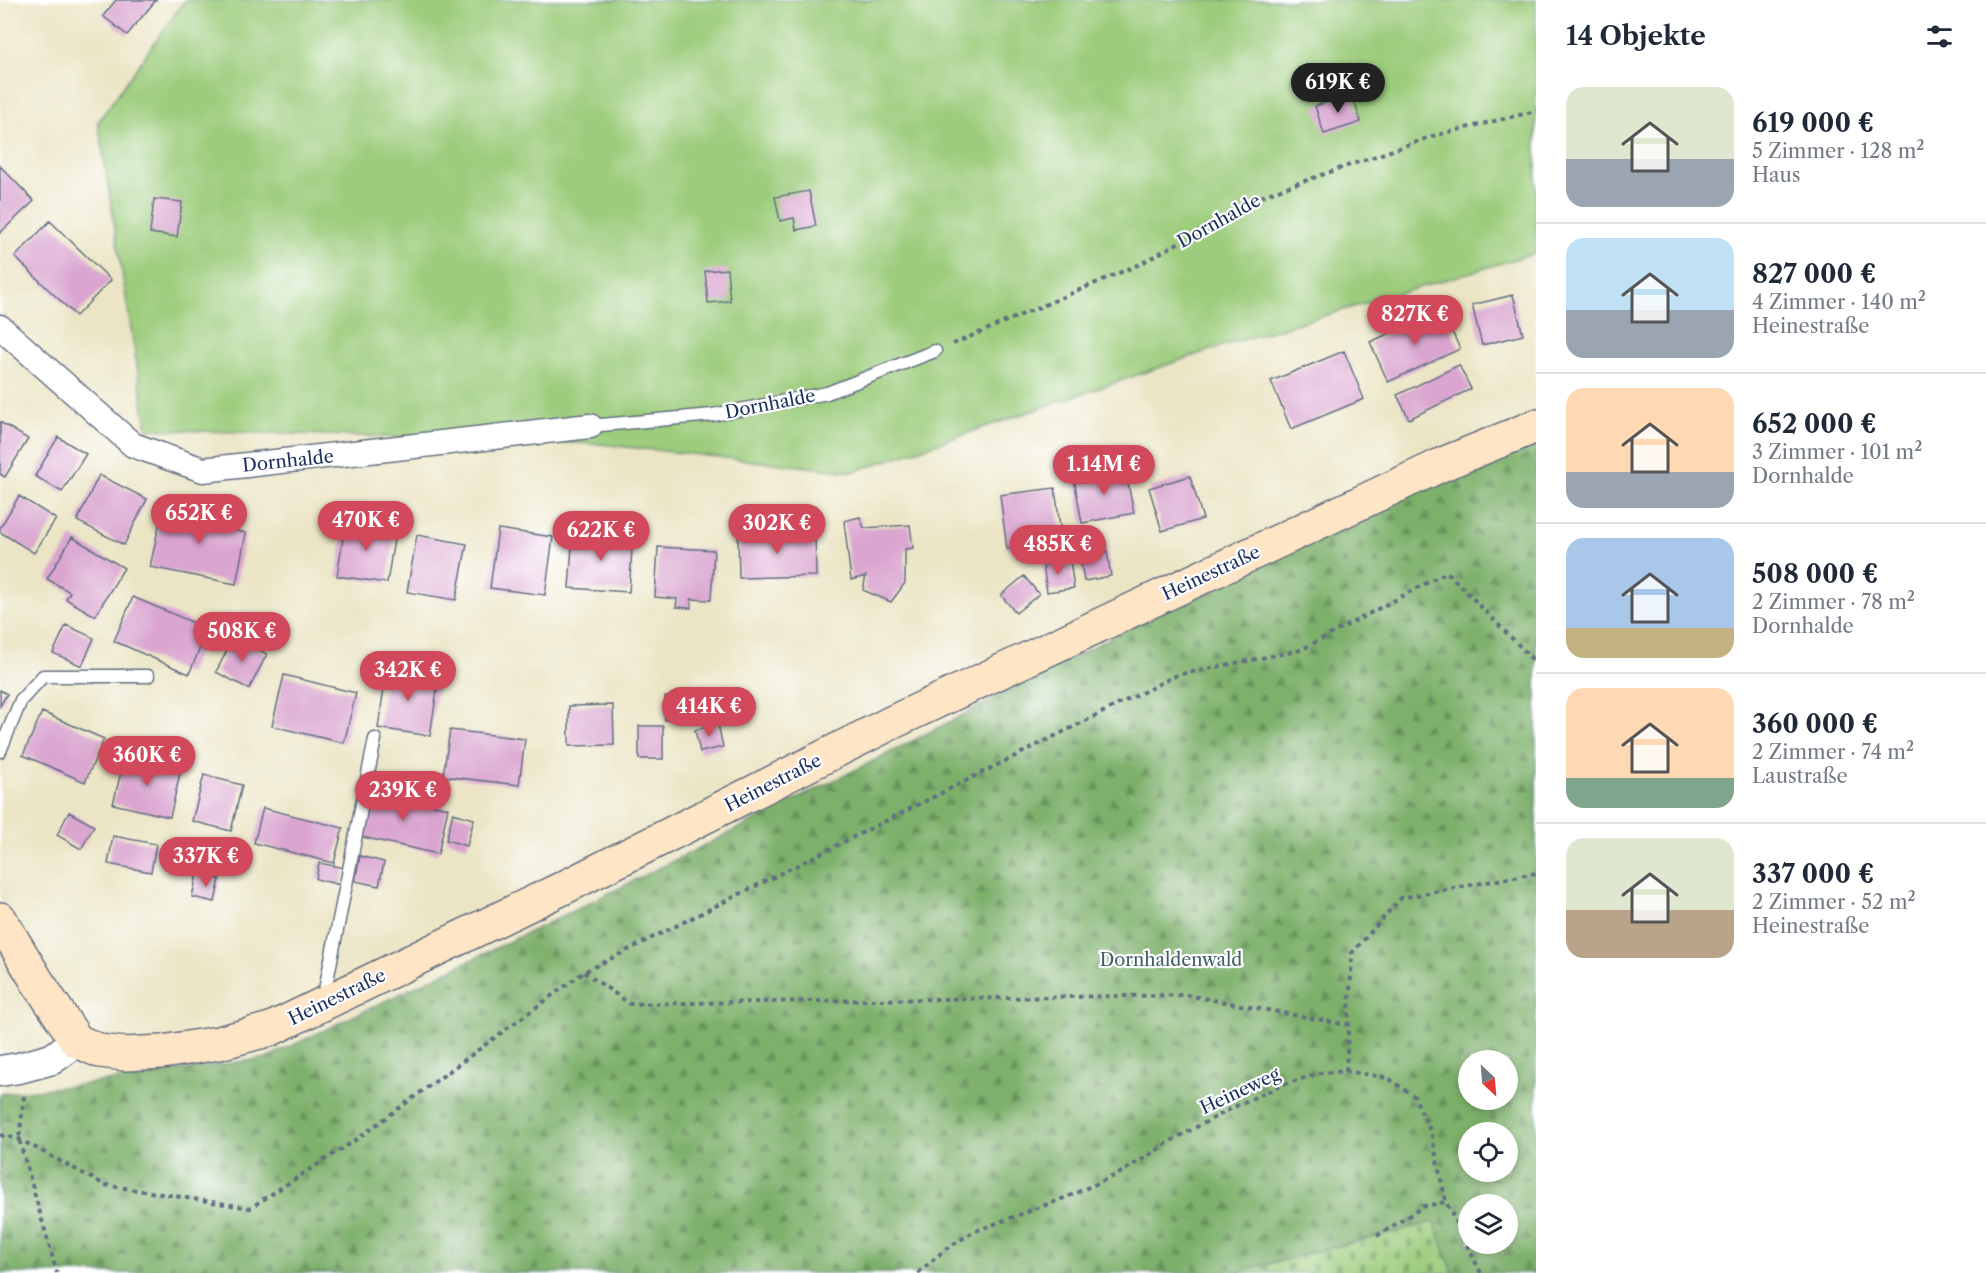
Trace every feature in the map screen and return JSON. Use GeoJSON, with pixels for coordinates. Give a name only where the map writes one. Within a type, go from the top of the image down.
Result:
{"type":"FeatureCollection","features":[{"type":"Feature","properties":{"kind":"main road","name":"Heinestraße"},"geometry":{"type":"LineString","coordinates":[[77,1041],[100,1051],[125,1054],[162,1052],[219,1043],[271,1029],[563,888],[892,723],[1432,469],[1536,426]]}},
{"type":"Feature","properties":{"kind":"main road"},"geometry":{"type":"LineString","coordinates":[[0,919],[37,981],[77,1041]]}},
{"type":"Feature","properties":{"kind":"street","name":"Dornhalde"},"geometry":{"type":"LineString","coordinates":[[0,327],[133,445],[203,470],[590,426]]}},
{"type":"Feature","properties":{"kind":"street"},"geometry":{"type":"LineString","coordinates":[[10,1070],[52,1059],[77,1041]]}},
{"type":"Feature","properties":{"kind":"lane","name":"Dornhalde"},"geometry":{"type":"LineString","coordinates":[[590,426],[713,415],[827,393],[935,351]]}},
{"type":"Feature","properties":{"kind":"lane"},"geometry":{"type":"LineString","coordinates":[[0,751],[21,700],[43,676],[148,676]]}},
{"type":"Feature","properties":{"kind":"lane"},"geometry":{"type":"LineString","coordinates":[[322,1004],[375,739]]}},
{"type":"Feature","properties":{"kind":"path","name":"Dornhalde"},"geometry":{"type":"LineString","coordinates":[[935,351],[1140,264],[1267,194],[1433,136],[1536,111]]}},
{"type":"Feature","properties":{"kind":"path"},"geometry":{"type":"LineString","coordinates":[[0,1135],[19,1139],[105,1185],[250,1208],[357,1138],[584,972],[1177,675],[1301,650],[1447,572],[1536,663]]}},
{"type":"Feature","properties":{"kind":"path"},"geometry":{"type":"LineString","coordinates":[[1346,1071],[1352,953],[1401,898],[1536,873]]}},
{"type":"Feature","properties":{"kind":"path"},"geometry":{"type":"LineString","coordinates":[[584,972],[630,1004],[1186,996],[1348,1025]]}},
{"type":"Feature","properties":{"kind":"path"},"geometry":{"type":"LineString","coordinates":[[10,1070],[24,1093],[19,1139],[57,1273]]}},
{"type":"Feature","properties":{"kind":"path","name":"Heineweg"},"geometry":{"type":"LineString","coordinates":[[918,1273],[946,1249],[973,1232],[1067,1197],[1120,1173],[1176,1138],[1238,1105],[1282,1085],[1320,1073],[1346,1071],[1388,1078],[1414,1096],[1431,1132],[1446,1202],[1481,1273]]}},
{"type":"Feature","properties":{"kind":"path"},"geometry":{"type":"LineString","coordinates":[[1377,1236],[1424,1206],[1446,1202]]}},
{"type":"Feature","properties":{"kind":"green space"},"geometry":{"type":"Polygon","coordinates":[[[185,0],[1536,0],[1536,253],[1228,344],[853,472],[599,444],[147,429],[98,122],[185,0]]]}},
{"type":"Feature","properties":{"kind":"green space","name":"Dornhaldenwald"},"geometry":{"type":"Polygon","coordinates":[[[1536,426],[1536,1273],[1453,1273],[1434,1222],[1232,1273],[0,1273],[0,1094],[266,1058],[571,912],[901,747],[1443,464],[1536,426]]]}},
{"type":"Feature","properties":{"kind":"green space"},"geometry":{"type":"Polygon","coordinates":[[[1434,1222],[1453,1273],[1232,1273],[1434,1222]]]}},
{"type":"Feature","properties":{"kind":"building"},"geometry":{"type":"Polygon","coordinates":[[[116,0],[156,0],[127,35],[103,16],[116,0]]]}},
{"type":"Feature","properties":{"kind":"building"},"geometry":{"type":"Polygon","coordinates":[[[1352,94],[1361,122],[1324,134],[1315,106],[1352,94]]]}},
{"type":"Feature","properties":{"kind":"building"},"geometry":{"type":"Polygon","coordinates":[[[0,166],[34,201],[0,233],[0,166]]]}},
{"type":"Feature","properties":{"kind":"building"},"geometry":{"type":"Polygon","coordinates":[[[809,191],[816,226],[796,230],[794,218],[780,221],[775,197],[809,191]]]}},
{"type":"Feature","properties":{"kind":"building"},"geometry":{"type":"Polygon","coordinates":[[[154,199],[182,202],[177,237],[150,233],[154,199]]]}},
{"type":"Feature","properties":{"kind":"building"},"geometry":{"type":"Polygon","coordinates":[[[50,221],[111,280],[76,316],[15,257],[50,221]]]}},
{"type":"Feature","properties":{"kind":"building"},"geometry":{"type":"Polygon","coordinates":[[[727,269],[730,301],[708,303],[705,271],[727,269]]]}},
{"type":"Feature","properties":{"kind":"building"},"geometry":{"type":"Polygon","coordinates":[[[1513,295],[1523,335],[1482,345],[1472,305],[1513,295]]]}},
{"type":"Feature","properties":{"kind":"building"},"geometry":{"type":"Polygon","coordinates":[[[1442,310],[1460,349],[1388,382],[1370,342],[1442,310]]]}},
{"type":"Feature","properties":{"kind":"building"},"geometry":{"type":"Polygon","coordinates":[[[1344,351],[1364,399],[1291,429],[1271,381],[1344,351]]]}},
{"type":"Feature","properties":{"kind":"building"},"geometry":{"type":"Polygon","coordinates":[[[1459,365],[1471,389],[1409,419],[1397,395],[1459,365]]]}},
{"type":"Feature","properties":{"kind":"building"},"geometry":{"type":"Polygon","coordinates":[[[0,422],[28,439],[5,477],[0,474],[0,422]]]}},
{"type":"Feature","properties":{"kind":"building"},"geometry":{"type":"Polygon","coordinates":[[[58,437],[86,454],[62,492],[35,476],[58,437]]]}},
{"type":"Feature","properties":{"kind":"building"},"geometry":{"type":"Polygon","coordinates":[[[1125,469],[1134,513],[1082,523],[1074,479],[1125,469]]]}},
{"type":"Feature","properties":{"kind":"building"},"geometry":{"type":"Polygon","coordinates":[[[99,475],[147,499],[124,545],[77,521],[99,475]]]}},
{"type":"Feature","properties":{"kind":"building"},"geometry":{"type":"Polygon","coordinates":[[[1190,476],[1203,519],[1162,531],[1149,488],[1190,476]]]}},
{"type":"Feature","properties":{"kind":"building"},"geometry":{"type":"Polygon","coordinates":[[[1055,488],[1062,542],[1007,549],[1000,495],[1055,488]]]}},
{"type":"Feature","properties":{"kind":"building"},"geometry":{"type":"Polygon","coordinates":[[[19,496],[56,519],[34,553],[0,532],[0,528],[19,496]]]}},
{"type":"Feature","properties":{"kind":"building"},"geometry":{"type":"Polygon","coordinates":[[[210,503],[222,509],[227,529],[246,533],[236,584],[150,567],[161,516],[185,520],[189,509],[210,503]]]}},
{"type":"Feature","properties":{"kind":"building"},"geometry":{"type":"Polygon","coordinates":[[[860,517],[864,528],[910,525],[913,548],[905,549],[905,583],[891,602],[863,590],[866,576],[851,580],[844,521],[860,517]]]}},
{"type":"Feature","properties":{"kind":"building"},"geometry":{"type":"Polygon","coordinates":[[[346,520],[396,527],[387,583],[337,576],[346,520]]]}},
{"type":"Feature","properties":{"kind":"building"},"geometry":{"type":"Polygon","coordinates":[[[498,529],[553,537],[545,595],[490,588],[498,529]]]}},
{"type":"Feature","properties":{"kind":"building"},"geometry":{"type":"Polygon","coordinates":[[[573,532],[633,536],[629,592],[569,588],[573,532]]]}},
{"type":"Feature","properties":{"kind":"building"},"geometry":{"type":"Polygon","coordinates":[[[815,532],[816,576],[739,578],[738,534],[815,532]]]}},
{"type":"Feature","properties":{"kind":"building"},"geometry":{"type":"Polygon","coordinates":[[[417,535],[467,544],[456,600],[407,592],[417,535]]]}},
{"type":"Feature","properties":{"kind":"building"},"geometry":{"type":"Polygon","coordinates":[[[72,537],[124,568],[95,616],[66,599],[70,592],[47,579],[72,537]]]}},
{"type":"Feature","properties":{"kind":"building"},"geometry":{"type":"Polygon","coordinates":[[[1105,540],[1111,576],[1084,581],[1078,545],[1105,540]]]}},
{"type":"Feature","properties":{"kind":"building"},"geometry":{"type":"Polygon","coordinates":[[[658,547],[714,550],[711,600],[691,599],[691,608],[676,607],[677,599],[655,597],[658,547]]]}},
{"type":"Feature","properties":{"kind":"building"},"geometry":{"type":"Polygon","coordinates":[[[1070,561],[1074,588],[1047,592],[1043,565],[1070,561]]]}},
{"type":"Feature","properties":{"kind":"building"},"geometry":{"type":"Polygon","coordinates":[[[1024,576],[1039,594],[1016,613],[1001,595],[1024,576]]]}},
{"type":"Feature","properties":{"kind":"building"},"geometry":{"type":"Polygon","coordinates":[[[133,597],[208,629],[189,674],[114,641],[133,597]]]}},
{"type":"Feature","properties":{"kind":"building"},"geometry":{"type":"Polygon","coordinates":[[[66,625],[94,638],[82,666],[53,653],[66,625]]]}},
{"type":"Feature","properties":{"kind":"building"},"geometry":{"type":"Polygon","coordinates":[[[234,637],[267,654],[249,689],[216,672],[234,637]]]}},
{"type":"Feature","properties":{"kind":"building"},"geometry":{"type":"Polygon","coordinates":[[[387,668],[439,677],[430,736],[378,728],[387,668]]]}},
{"type":"Feature","properties":{"kind":"building"},"geometry":{"type":"Polygon","coordinates":[[[284,675],[356,693],[344,743],[272,726],[284,675]]]}},
{"type":"Feature","properties":{"kind":"building"},"geometry":{"type":"Polygon","coordinates":[[[0,690],[7,694],[0,706],[0,690]]]}},
{"type":"Feature","properties":{"kind":"building"},"geometry":{"type":"Polygon","coordinates":[[[665,697],[688,697],[689,719],[665,720],[665,697]]]}},
{"type":"Feature","properties":{"kind":"building"},"geometry":{"type":"Polygon","coordinates":[[[613,705],[614,745],[569,746],[569,706],[613,705]]]}},
{"type":"Feature","properties":{"kind":"building"},"geometry":{"type":"Polygon","coordinates":[[[42,712],[104,739],[85,782],[23,755],[42,712]]]}},
{"type":"Feature","properties":{"kind":"building"},"geometry":{"type":"Polygon","coordinates":[[[718,724],[723,747],[700,752],[695,730],[718,724]]]}},
{"type":"Feature","properties":{"kind":"building"},"geometry":{"type":"Polygon","coordinates":[[[639,726],[663,726],[663,759],[639,759],[639,726]]]}},
{"type":"Feature","properties":{"kind":"building"},"geometry":{"type":"Polygon","coordinates":[[[450,730],[525,739],[519,785],[443,776],[450,730]]]}},
{"type":"Feature","properties":{"kind":"building"},"geometry":{"type":"Polygon","coordinates":[[[125,756],[181,769],[170,817],[113,804],[125,756]]]}},
{"type":"Feature","properties":{"kind":"building"},"geometry":{"type":"Polygon","coordinates":[[[204,775],[242,785],[231,831],[192,821],[204,775]]]}},
{"type":"Feature","properties":{"kind":"building"},"geometry":{"type":"Polygon","coordinates":[[[368,791],[448,808],[438,854],[358,836],[368,791]]]}},
{"type":"Feature","properties":{"kind":"building"},"geometry":{"type":"Polygon","coordinates":[[[263,808],[343,828],[334,863],[254,843],[263,808]]]}},
{"type":"Feature","properties":{"kind":"building"},"geometry":{"type":"Polygon","coordinates":[[[69,812],[94,826],[81,849],[57,835],[69,812]]]}},
{"type":"Feature","properties":{"kind":"building"},"geometry":{"type":"Polygon","coordinates":[[[453,813],[474,819],[467,846],[446,840],[453,813]]]}},
{"type":"Feature","properties":{"kind":"building"},"geometry":{"type":"Polygon","coordinates":[[[113,836],[156,844],[151,872],[108,864],[113,836]]]}},
{"type":"Feature","properties":{"kind":"building"},"geometry":{"type":"Polygon","coordinates":[[[360,856],[384,862],[379,886],[355,881],[360,856]]]}},
{"type":"Feature","properties":{"kind":"building"},"geometry":{"type":"Polygon","coordinates":[[[319,863],[345,868],[341,885],[316,879],[319,863]]]}},
{"type":"Feature","properties":{"kind":"building"},"geometry":{"type":"Polygon","coordinates":[[[197,874],[220,879],[215,902],[192,897],[197,874]]]}}]}
